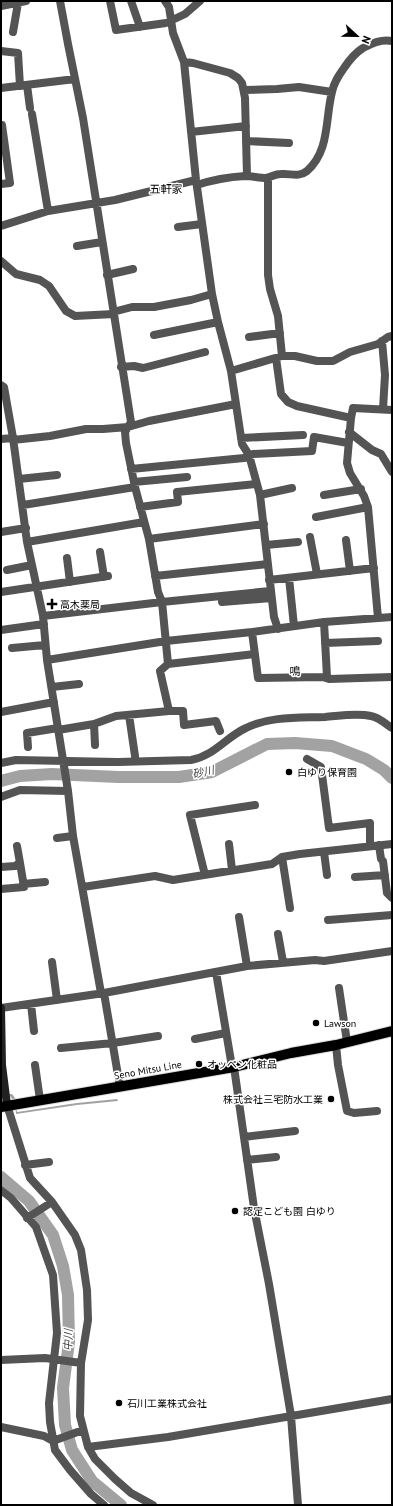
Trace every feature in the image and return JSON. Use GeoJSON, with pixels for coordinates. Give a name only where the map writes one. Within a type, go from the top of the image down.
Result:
{"type":"FeatureCollection","features":[{"type":"Feature","properties":{"kind":"main road","name":"Seno Mitsu Line"},"geometry":{"type":"LineString","coordinates":[[4,1106],[233,1067],[292,1053],[336,1045],[392,1031]]}},
{"type":"Feature","properties":{"kind":"street"},"geometry":{"type":"LineString","coordinates":[[60,1],[83,118],[121,367],[131,422],[125,432],[131,469],[149,539],[158,592],[162,602],[168,664]]}},
{"type":"Feature","properties":{"kind":"street"},"geometry":{"type":"LineString","coordinates":[[110,1],[116,30],[172,21],[185,14],[200,1]]}},
{"type":"Feature","properties":{"kind":"street"},"geometry":{"type":"LineString","coordinates":[[131,1],[140,27]]}},
{"type":"Feature","properties":{"kind":"street"},"geometry":{"type":"LineString","coordinates":[[165,1],[169,6],[174,33],[184,62],[196,182],[212,294],[231,371],[242,444],[249,455],[260,495],[274,617],[278,628]]}},
{"type":"Feature","properties":{"kind":"street"},"geometry":{"type":"LineString","coordinates":[[1,6],[17,2],[13,32]]}},
{"type":"Feature","properties":{"kind":"street"},"geometry":{"type":"LineString","coordinates":[[1,226],[48,211],[115,200],[196,182],[247,176],[268,178],[275,174],[291,176],[301,175],[316,162],[321,155],[332,92],[337,77],[356,52],[376,42],[384,40],[392,41]]}},
{"type":"Feature","properties":{"kind":"street"},"geometry":{"type":"LineString","coordinates":[[1,52],[18,53],[31,111],[48,211]]}},
{"type":"Feature","properties":{"kind":"street"},"geometry":{"type":"LineString","coordinates":[[184,62],[193,62],[230,73],[238,78],[242,83],[244,90],[246,126],[247,176]]}},
{"type":"Feature","properties":{"kind":"street"},"geometry":{"type":"LineString","coordinates":[[1,88],[75,79]]}},
{"type":"Feature","properties":{"kind":"street"},"geometry":{"type":"LineString","coordinates":[[244,90],[299,87],[332,92]]}},
{"type":"Feature","properties":{"kind":"street"},"geometry":{"type":"LineString","coordinates":[[1,184],[10,183],[2,125]]}},
{"type":"Feature","properties":{"kind":"street"},"geometry":{"type":"LineString","coordinates":[[191,132],[246,126]]}},
{"type":"Feature","properties":{"kind":"street"},"geometry":{"type":"LineString","coordinates":[[246,141],[288,143]]}},
{"type":"Feature","properties":{"kind":"street"},"geometry":{"type":"LineString","coordinates":[[268,178],[268,275],[280,333],[280,388],[282,394],[288,402],[297,406],[350,418]]}},
{"type":"Feature","properties":{"kind":"street"},"geometry":{"type":"LineString","coordinates":[[178,227],[202,224]]}},
{"type":"Feature","properties":{"kind":"street"},"geometry":{"type":"LineString","coordinates":[[77,246],[102,242]]}},
{"type":"Feature","properties":{"kind":"street"},"geometry":{"type":"LineString","coordinates":[[1,260],[16,274],[40,280],[49,286],[66,311],[75,316],[113,313],[132,307],[154,307],[184,302],[212,294]]}},
{"type":"Feature","properties":{"kind":"street"},"geometry":{"type":"LineString","coordinates":[[107,275],[133,269]]}},
{"type":"Feature","properties":{"kind":"street"},"geometry":{"type":"LineString","coordinates":[[154,335],[218,322]]}},
{"type":"Feature","properties":{"kind":"street"},"geometry":{"type":"LineString","coordinates":[[249,337],[280,333]]}},
{"type":"Feature","properties":{"kind":"street"},"geometry":{"type":"LineString","coordinates":[[231,371],[279,357],[296,356],[317,361],[334,360],[350,352],[378,344],[388,336],[392,336]]}},
{"type":"Feature","properties":{"kind":"street"},"geometry":{"type":"LineString","coordinates":[[382,341],[385,376],[383,409]]}},
{"type":"Feature","properties":{"kind":"street"},"geometry":{"type":"LineString","coordinates":[[121,367],[134,366],[143,368],[205,352]]}},
{"type":"Feature","properties":{"kind":"street"},"geometry":{"type":"LineString","coordinates":[[1,385],[4,387],[23,505],[27,542],[43,620],[47,660],[68,790],[73,836],[102,993],[113,1043],[120,1087]]}},
{"type":"Feature","properties":{"kind":"street"},"geometry":{"type":"LineString","coordinates":[[1,439],[50,436],[86,429],[128,427],[149,421],[236,404]]}},
{"type":"Feature","properties":{"kind":"street"},"geometry":{"type":"LineString","coordinates":[[378,618],[368,507],[361,489],[350,473],[347,463],[348,443],[350,418],[353,408],[392,410]]}},
{"type":"Feature","properties":{"kind":"street"},"geometry":{"type":"LineString","coordinates":[[349,432],[372,450],[381,454],[392,472]]}},
{"type":"Feature","properties":{"kind":"street"},"geometry":{"type":"LineString","coordinates":[[241,438],[303,435]]}},
{"type":"Feature","properties":{"kind":"street"},"geometry":{"type":"LineString","coordinates":[[131,469],[244,458],[249,455],[312,451],[314,437],[348,443]]}},
{"type":"Feature","properties":{"kind":"street"},"geometry":{"type":"LineString","coordinates":[[19,479],[57,475]]}},
{"type":"Feature","properties":{"kind":"street"},"geometry":{"type":"LineString","coordinates":[[23,505],[134,484],[186,477]]}},
{"type":"Feature","properties":{"kind":"street"},"geometry":{"type":"LineString","coordinates":[[140,507],[178,502],[177,492],[257,484]]}},
{"type":"Feature","properties":{"kind":"street"},"geometry":{"type":"LineString","coordinates":[[260,495],[292,488]]}},
{"type":"Feature","properties":{"kind":"street"},"geometry":{"type":"LineString","coordinates":[[324,495],[361,489]]}},
{"type":"Feature","properties":{"kind":"street"},"geometry":{"type":"LineString","coordinates":[[316,517],[368,507]]}},
{"type":"Feature","properties":{"kind":"street"},"geometry":{"type":"LineString","coordinates":[[27,542],[144,522]]}},
{"type":"Feature","properties":{"kind":"street"},"geometry":{"type":"LineString","coordinates":[[149,539],[264,524]]}},
{"type":"Feature","properties":{"kind":"street"},"geometry":{"type":"LineString","coordinates":[[1,532],[26,528]]}},
{"type":"Feature","properties":{"kind":"street"},"geometry":{"type":"LineString","coordinates":[[310,538],[317,574]]}},
{"type":"Feature","properties":{"kind":"street"},"geometry":{"type":"LineString","coordinates":[[346,540],[350,571]]}},
{"type":"Feature","properties":{"kind":"street"},"geometry":{"type":"LineString","coordinates":[[266,545],[298,542]]}},
{"type":"Feature","properties":{"kind":"street"},"geometry":{"type":"LineString","coordinates":[[1,592],[106,576],[100,552]]}},
{"type":"Feature","properties":{"kind":"street"},"geometry":{"type":"LineString","coordinates":[[67,558],[70,582]]}},
{"type":"Feature","properties":{"kind":"street"},"geometry":{"type":"LineString","coordinates":[[155,576],[268,564]]}},
{"type":"Feature","properties":{"kind":"street"},"geometry":{"type":"LineString","coordinates":[[7,570],[32,565]]}},
{"type":"Feature","properties":{"kind":"street"},"geometry":{"type":"LineString","coordinates":[[269,580],[374,568]]}},
{"type":"Feature","properties":{"kind":"street"},"geometry":{"type":"LineString","coordinates":[[289,578],[294,626]]}},
{"type":"Feature","properties":{"kind":"street"},"geometry":{"type":"LineString","coordinates":[[1,630],[43,620],[162,602],[271,594]]}},
{"type":"Feature","properties":{"kind":"street"},"geometry":{"type":"LineString","coordinates":[[222,602],[271,594]]}},
{"type":"Feature","properties":{"kind":"street"},"geometry":{"type":"LineString","coordinates":[[47,660],[166,641],[252,632],[324,622],[392,617]]}},
{"type":"Feature","properties":{"kind":"street"},"geometry":{"type":"LineString","coordinates":[[324,622],[327,677]]}},
{"type":"Feature","properties":{"kind":"street"},"geometry":{"type":"LineString","coordinates":[[252,632],[258,678],[327,677],[329,679],[392,677]]}},
{"type":"Feature","properties":{"kind":"street"},"geometry":{"type":"LineString","coordinates":[[325,643],[378,640]]}},
{"type":"Feature","properties":{"kind":"street"},"geometry":{"type":"LineString","coordinates":[[12,648],[46,645]]}},
{"type":"Feature","properties":{"kind":"street"},"geometry":{"type":"LineString","coordinates":[[169,711],[160,670],[168,664],[255,654]]}},
{"type":"Feature","properties":{"kind":"street"},"geometry":{"type":"LineString","coordinates":[[52,687],[79,684]]}},
{"type":"Feature","properties":{"kind":"street"},"geometry":{"type":"LineString","coordinates":[[1,712],[54,702]]}},
{"type":"Feature","properties":{"kind":"street"},"geometry":{"type":"LineString","coordinates":[[28,747],[27,733],[94,724],[116,716],[169,711],[183,711],[184,725],[216,721],[220,731]]}},
{"type":"Feature","properties":{"kind":"street"},"geometry":{"type":"LineString","coordinates":[[129,715],[135,756]]}},
{"type":"Feature","properties":{"kind":"street"},"geometry":{"type":"LineString","coordinates":[[1,763],[16,760],[126,762],[199,759],[212,752],[225,741],[246,728],[255,724],[273,720],[353,715],[371,716],[392,728]]}},
{"type":"Feature","properties":{"kind":"street"},"geometry":{"type":"LineString","coordinates":[[94,724],[95,745]]}},
{"type":"Feature","properties":{"kind":"street"},"geometry":{"type":"LineString","coordinates":[[307,759],[321,767],[329,828],[370,823],[370,846]]}},
{"type":"Feature","properties":{"kind":"street"},"geometry":{"type":"LineString","coordinates":[[1,797],[20,790],[68,790]]}},
{"type":"Feature","properties":{"kind":"street"},"geometry":{"type":"LineString","coordinates":[[205,875],[190,815],[255,806]]}},
{"type":"Feature","properties":{"kind":"street"},"geometry":{"type":"LineString","coordinates":[[57,838],[73,836]]}},
{"type":"Feature","properties":{"kind":"street"},"geometry":{"type":"LineString","coordinates":[[230,844],[232,870]]}},
{"type":"Feature","properties":{"kind":"street"},"geometry":{"type":"LineString","coordinates":[[83,887],[155,876],[173,880],[272,864],[282,857],[392,844]]}},
{"type":"Feature","properties":{"kind":"street"},"geometry":{"type":"LineString","coordinates":[[379,845],[387,876],[387,893],[392,898]]}},
{"type":"Feature","properties":{"kind":"street"},"geometry":{"type":"LineString","coordinates":[[1,889],[24,887],[17,846]]}},
{"type":"Feature","properties":{"kind":"street"},"geometry":{"type":"LineString","coordinates":[[324,852],[327,875]]}},
{"type":"Feature","properties":{"kind":"street"},"geometry":{"type":"LineString","coordinates":[[282,857],[290,908]]}},
{"type":"Feature","properties":{"kind":"street"},"geometry":{"type":"LineString","coordinates":[[1,867],[15,866],[20,863]]}},
{"type":"Feature","properties":{"kind":"street"},"geometry":{"type":"LineString","coordinates":[[355,877],[387,876]]}},
{"type":"Feature","properties":{"kind":"street"},"geometry":{"type":"LineString","coordinates":[[23,884],[45,882]]}},
{"type":"Feature","properties":{"kind":"street"},"geometry":{"type":"LineString","coordinates":[[328,920],[392,915]]}},
{"type":"Feature","properties":{"kind":"street"},"geometry":{"type":"LineString","coordinates":[[239,917],[247,966]]}},
{"type":"Feature","properties":{"kind":"street"},"geometry":{"type":"LineString","coordinates":[[278,934],[283,962]]}},
{"type":"Feature","properties":{"kind":"street"},"geometry":{"type":"LineString","coordinates":[[153,1505],[131,1493],[115,1479],[95,1459],[88,1447],[80,1416],[81,1363],[88,1320],[81,1250],[75,1235],[52,1202],[30,1178],[4,1106],[1,1008],[102,993],[247,966],[315,960],[324,962],[392,951]]}},
{"type":"Feature","properties":{"kind":"street"},"geometry":{"type":"LineString","coordinates":[[52,962],[57,1000]]}},
{"type":"Feature","properties":{"kind":"street"},"geometry":{"type":"LineString","coordinates":[[216,972],[233,1067],[254,1208],[269,1284],[291,1416],[298,1505]]}},
{"type":"Feature","properties":{"kind":"street"},"geometry":{"type":"LineString","coordinates":[[339,988],[347,1042]]}},
{"type":"Feature","properties":{"kind":"street"},"geometry":{"type":"LineString","coordinates":[[31,1004],[34,1031]]}},
{"type":"Feature","properties":{"kind":"street"},"geometry":{"type":"LineString","coordinates":[[195,1038],[226,1033]]}},
{"type":"Feature","properties":{"kind":"street"},"geometry":{"type":"LineString","coordinates":[[61,1048],[113,1043],[158,1036]]}},
{"type":"Feature","properties":{"kind":"street"},"geometry":{"type":"LineString","coordinates":[[336,1045],[338,1065],[347,1111],[354,1113],[377,1111]]}},
{"type":"Feature","properties":{"kind":"street"},"geometry":{"type":"LineString","coordinates":[[34,1065],[40,1100]]}},
{"type":"Feature","properties":{"kind":"street"},"geometry":{"type":"LineString","coordinates":[[244,1137],[295,1132]]}},
{"type":"Feature","properties":{"kind":"street"},"geometry":{"type":"LineString","coordinates":[[247,1160],[276,1157]]}},
{"type":"Feature","properties":{"kind":"street"},"geometry":{"type":"LineString","coordinates":[[25,1165],[49,1162]]}},
{"type":"Feature","properties":{"kind":"street"},"geometry":{"type":"LineString","coordinates":[[1,1190],[11,1198],[36,1227],[53,1275],[56,1333],[49,1403],[50,1422],[55,1450],[91,1494],[104,1505]]}},
{"type":"Feature","properties":{"kind":"street"},"geometry":{"type":"LineString","coordinates":[[27,1218],[52,1202]]}},
{"type":"Feature","properties":{"kind":"street"},"geometry":{"type":"LineString","coordinates":[[1,1360],[45,1358],[81,1363]]}},
{"type":"Feature","properties":{"kind":"street"},"geometry":{"type":"LineString","coordinates":[[88,1447],[168,1437],[392,1399]]}},
{"type":"Feature","properties":{"kind":"street"},"geometry":{"type":"LineString","coordinates":[[1,1427],[44,1436],[53,1441],[83,1430]]}},
{"type":"Feature","properties":{"kind":"shaded area"},"geometry":{"type":"Polygon","coordinates":[[[1,1094],[12,1094],[15,1098],[17,1112],[77,1103],[117,1099],[118,1101],[77,1105],[16,1114],[15,1103],[10,1096],[1,1097],[1,1094]]]}},
{"type":"Feature","properties":{"kind":"waterway","name":"砂川"},"geometry":{"type":"LineString","coordinates":[[1,781],[20,776],[52,774],[118,777],[179,777],[212,772],[267,744],[295,743],[332,746],[366,759],[384,770],[392,778]]}},
{"type":"Feature","properties":{"kind":"waterway","name":"中川"},"geometry":{"type":"LineString","coordinates":[[1,1177],[29,1201],[53,1235],[63,1266],[68,1295],[69,1342],[63,1388],[65,1425],[72,1450],[92,1481],[121,1505]]}},
{"type":"Feature","properties":{"kind":"place","name":"高木薬局"},"geometry":{"type":"Point","coordinates":[52,604]}},
{"type":"Feature","properties":{"kind":"place","name":"白ゆり保育園"},"geometry":{"type":"Point","coordinates":[289,772]}},
{"type":"Feature","properties":{"kind":"place","name":"Lawson"},"geometry":{"type":"Point","coordinates":[316,1023]}},
{"type":"Feature","properties":{"kind":"place","name":"オッペン化粧品"},"geometry":{"type":"Point","coordinates":[199,1064]}},
{"type":"Feature","properties":{"kind":"place","name":"株式会社三宅防水工業"},"geometry":{"type":"Point","coordinates":[331,1099]}},
{"type":"Feature","properties":{"kind":"place","name":"認定こども園 白ゆり"},"geometry":{"type":"Point","coordinates":[235,1211]}},
{"type":"Feature","properties":{"kind":"place","name":"石川工業株式会社"},"geometry":{"type":"Point","coordinates":[119,1403]}},
{"type":"Feature","properties":{"kind":"district","name":"五軒家"},"geometry":{"type":"Point","coordinates":[166,189]}},
{"type":"Feature","properties":{"kind":"district","name":"鳴"},"geometry":{"type":"Point","coordinates":[295,671]}}]}
